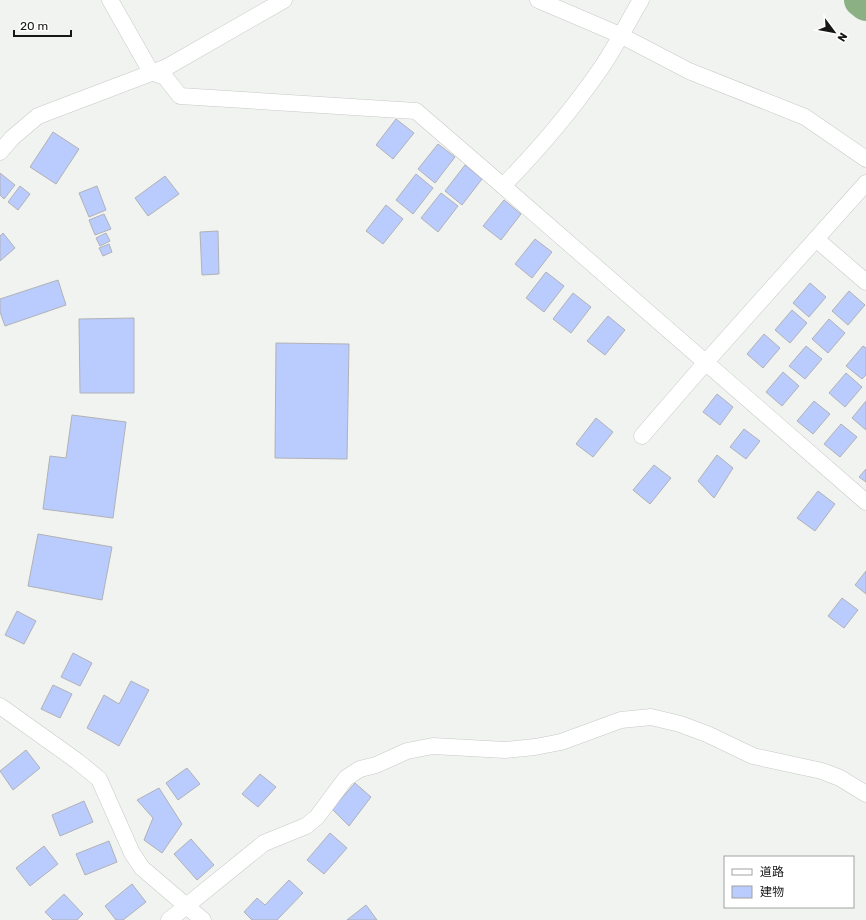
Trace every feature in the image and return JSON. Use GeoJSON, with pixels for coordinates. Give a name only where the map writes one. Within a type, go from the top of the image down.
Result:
{"type":"FeatureCollection","features":[{"type":"Feature","properties":{"kind":"street"},"geometry":{"type":"LineString","coordinates":[[110,0],[151,72],[165,77],[180,96],[416,111],[866,502]]}},
{"type":"Feature","properties":{"kind":"street"},"geometry":{"type":"LineString","coordinates":[[0,152],[12,138],[38,116],[167,67],[284,0]]}},
{"type":"Feature","properties":{"kind":"street"},"geometry":{"type":"LineString","coordinates":[[538,0],[620,35],[688,71],[805,117],[866,159]]}},
{"type":"Feature","properties":{"kind":"street"},"geometry":{"type":"LineString","coordinates":[[503,186],[540,148],[572,109],[600,70],[641,0]]}},
{"type":"Feature","properties":{"kind":"street"},"geometry":{"type":"LineString","coordinates":[[642,436],[866,183]]}},
{"type":"Feature","properties":{"kind":"street"},"geometry":{"type":"LineString","coordinates":[[816,239],[866,282]]}},
{"type":"Feature","properties":{"kind":"street"},"geometry":{"type":"LineString","coordinates":[[0,706],[77,761],[99,779],[132,853],[142,868],[203,920]]}},
{"type":"Feature","properties":{"kind":"street"},"geometry":{"type":"LineString","coordinates":[[169,920],[264,843],[306,826],[317,817],[346,778],[360,769],[407,751],[433,746],[505,750],[535,747],[562,742],[621,720],[651,717],[680,724],[707,734],[753,756],[822,771],[840,778],[866,794]]}},
{"type":"Feature","properties":{"kind":"building"},"geometry":{"type":"Polygon","coordinates":[[[396,119],[414,133],[393,159],[376,145],[396,119]]]}},
{"type":"Feature","properties":{"kind":"building"},"geometry":{"type":"Polygon","coordinates":[[[53,132],[79,149],[56,184],[30,167],[53,132]]]}},
{"type":"Feature","properties":{"kind":"building"},"geometry":{"type":"Polygon","coordinates":[[[438,144],[455,157],[435,183],[418,169],[438,144]]]}},
{"type":"Feature","properties":{"kind":"building"},"geometry":{"type":"Polygon","coordinates":[[[465,165],[482,179],[462,205],[445,191],[465,165]]]}},
{"type":"Feature","properties":{"kind":"building"},"geometry":{"type":"Polygon","coordinates":[[[0,173],[15,185],[4,199],[0,195],[0,173]]]}},
{"type":"Feature","properties":{"kind":"building"},"geometry":{"type":"Polygon","coordinates":[[[416,174],[433,188],[413,214],[396,200],[416,174]]]}},
{"type":"Feature","properties":{"kind":"building"},"geometry":{"type":"Polygon","coordinates":[[[165,176],[179,194],[148,216],[135,198],[165,176]]]}},
{"type":"Feature","properties":{"kind":"building"},"geometry":{"type":"Polygon","coordinates":[[[20,186],[30,194],[18,210],[8,202],[20,186]]]}},
{"type":"Feature","properties":{"kind":"building"},"geometry":{"type":"Polygon","coordinates":[[[97,186],[106,210],[89,217],[79,193],[97,186]]]}},
{"type":"Feature","properties":{"kind":"building"},"geometry":{"type":"Polygon","coordinates":[[[441,193],[458,206],[438,232],[421,218],[441,193]]]}},
{"type":"Feature","properties":{"kind":"building"},"geometry":{"type":"Polygon","coordinates":[[[504,200],[521,214],[501,240],[483,226],[504,200]]]}},
{"type":"Feature","properties":{"kind":"building"},"geometry":{"type":"Polygon","coordinates":[[[386,205],[403,219],[383,244],[366,231],[386,205]]]}},
{"type":"Feature","properties":{"kind":"building"},"geometry":{"type":"Polygon","coordinates":[[[104,214],[111,229],[95,235],[89,220],[104,214]]]}},
{"type":"Feature","properties":{"kind":"building"},"geometry":{"type":"Polygon","coordinates":[[[218,231],[219,274],[202,275],[200,232],[218,231]]]}},
{"type":"Feature","properties":{"kind":"building"},"geometry":{"type":"Polygon","coordinates":[[[3,233],[15,248],[0,261],[0,236],[3,233]]]}},
{"type":"Feature","properties":{"kind":"building"},"geometry":{"type":"Polygon","coordinates":[[[106,233],[110,241],[100,246],[96,238],[106,233]]]}},
{"type":"Feature","properties":{"kind":"building"},"geometry":{"type":"Polygon","coordinates":[[[535,239],[552,252],[532,278],[515,264],[535,239]]]}},
{"type":"Feature","properties":{"kind":"building"},"geometry":{"type":"Polygon","coordinates":[[[109,244],[112,252],[103,256],[99,248],[109,244]]]}},
{"type":"Feature","properties":{"kind":"building"},"geometry":{"type":"Polygon","coordinates":[[[546,272],[564,286],[544,312],[526,298],[546,272]]]}},
{"type":"Feature","properties":{"kind":"building"},"geometry":{"type":"Polygon","coordinates":[[[58,280],[66,305],[5,326],[0,312],[0,299],[58,280]]]}},
{"type":"Feature","properties":{"kind":"building"},"geometry":{"type":"Polygon","coordinates":[[[810,283],[826,297],[809,317],[793,303],[810,283]]]}},
{"type":"Feature","properties":{"kind":"building"},"geometry":{"type":"Polygon","coordinates":[[[849,291],[865,305],[848,325],[832,311],[849,291]]]}},
{"type":"Feature","properties":{"kind":"building"},"geometry":{"type":"Polygon","coordinates":[[[573,293],[591,307],[571,333],[553,319],[573,293]]]}},
{"type":"Feature","properties":{"kind":"building"},"geometry":{"type":"Polygon","coordinates":[[[792,310],[807,323],[790,343],[775,330],[792,310]]]}},
{"type":"Feature","properties":{"kind":"building"},"geometry":{"type":"Polygon","coordinates":[[[608,316],[625,330],[605,355],[587,341],[608,316]]]}},
{"type":"Feature","properties":{"kind":"building"},"geometry":{"type":"Polygon","coordinates":[[[134,318],[134,393],[80,393],[79,319],[134,318]]]}},
{"type":"Feature","properties":{"kind":"building"},"geometry":{"type":"Polygon","coordinates":[[[829,319],[845,333],[828,353],[812,339],[829,319]]]}},
{"type":"Feature","properties":{"kind":"building"},"geometry":{"type":"Polygon","coordinates":[[[764,334],[780,348],[763,368],[747,354],[764,334]]]}},
{"type":"Feature","properties":{"kind":"building"},"geometry":{"type":"Polygon","coordinates":[[[276,343],[349,344],[347,459],[275,458],[276,343]]]}},
{"type":"Feature","properties":{"kind":"building"},"geometry":{"type":"Polygon","coordinates":[[[806,346],[822,359],[805,379],[789,366],[806,346]]]}},
{"type":"Feature","properties":{"kind":"building"},"geometry":{"type":"Polygon","coordinates":[[[863,346],[866,348],[866,375],[862,379],[846,366],[863,346]]]}},
{"type":"Feature","properties":{"kind":"building"},"geometry":{"type":"Polygon","coordinates":[[[783,372],[799,386],[782,406],[766,392],[783,372]]]}},
{"type":"Feature","properties":{"kind":"building"},"geometry":{"type":"Polygon","coordinates":[[[846,373],[862,387],[845,407],[829,393],[846,373]]]}},
{"type":"Feature","properties":{"kind":"building"},"geometry":{"type":"Polygon","coordinates":[[[717,394],[733,407],[720,425],[703,412],[717,394]]]}},
{"type":"Feature","properties":{"kind":"building"},"geometry":{"type":"Polygon","coordinates":[[[814,401],[830,414],[813,434],[797,421],[814,401]]]}},
{"type":"Feature","properties":{"kind":"building"},"geometry":{"type":"Polygon","coordinates":[[[866,401],[866,430],[852,418],[866,401]]]}},
{"type":"Feature","properties":{"kind":"building"},"geometry":{"type":"Polygon","coordinates":[[[72,415],[126,422],[113,518],[43,509],[50,456],[66,458],[72,415]]]}},
{"type":"Feature","properties":{"kind":"building"},"geometry":{"type":"Polygon","coordinates":[[[596,418],[613,432],[593,457],[576,444],[596,418]]]}},
{"type":"Feature","properties":{"kind":"building"},"geometry":{"type":"Polygon","coordinates":[[[841,424],[857,437],[840,457],[824,444],[841,424]]]}},
{"type":"Feature","properties":{"kind":"building"},"geometry":{"type":"Polygon","coordinates":[[[744,429],[760,441],[746,459],[730,447],[744,429]]]}},
{"type":"Feature","properties":{"kind":"building"},"geometry":{"type":"Polygon","coordinates":[[[717,455],[733,468],[714,498],[698,481],[717,455]]]}},
{"type":"Feature","properties":{"kind":"building"},"geometry":{"type":"Polygon","coordinates":[[[654,465],[671,478],[650,504],[633,490],[654,465]]]}},
{"type":"Feature","properties":{"kind":"building"},"geometry":{"type":"Polygon","coordinates":[[[866,469],[866,482],[859,477],[866,469]]]}},
{"type":"Feature","properties":{"kind":"building"},"geometry":{"type":"Polygon","coordinates":[[[818,491],[835,504],[815,531],[797,518],[818,491]]]}},
{"type":"Feature","properties":{"kind":"building"},"geometry":{"type":"Polygon","coordinates":[[[38,534],[112,547],[102,600],[28,586],[38,534]]]}},
{"type":"Feature","properties":{"kind":"building"},"geometry":{"type":"Polygon","coordinates":[[[866,571],[866,594],[855,585],[866,571]]]}},
{"type":"Feature","properties":{"kind":"building"},"geometry":{"type":"Polygon","coordinates":[[[842,598],[858,610],[844,628],[828,616],[842,598]]]}},
{"type":"Feature","properties":{"kind":"building"},"geometry":{"type":"Polygon","coordinates":[[[17,611],[36,621],[24,644],[5,635],[17,611]]]}},
{"type":"Feature","properties":{"kind":"building"},"geometry":{"type":"Polygon","coordinates":[[[73,653],[92,663],[80,686],[61,677],[73,653]]]}},
{"type":"Feature","properties":{"kind":"building"},"geometry":{"type":"Polygon","coordinates":[[[131,681],[149,690],[119,746],[87,728],[104,695],[119,704],[131,681]]]}},
{"type":"Feature","properties":{"kind":"building"},"geometry":{"type":"Polygon","coordinates":[[[53,685],[72,694],[60,718],[41,709],[53,685]]]}},
{"type":"Feature","properties":{"kind":"building"},"geometry":{"type":"Polygon","coordinates":[[[26,750],[40,768],[13,790],[0,771],[26,750]]]}},
{"type":"Feature","properties":{"kind":"building"},"geometry":{"type":"Polygon","coordinates":[[[187,768],[200,784],[178,800],[166,783],[187,768]]]}},
{"type":"Feature","properties":{"kind":"building"},"geometry":{"type":"Polygon","coordinates":[[[260,774],[276,787],[258,807],[242,794],[260,774]]]}},
{"type":"Feature","properties":{"kind":"building"},"geometry":{"type":"Polygon","coordinates":[[[355,783],[371,797],[349,826],[332,809],[355,783]]]}},
{"type":"Feature","properties":{"kind":"building"},"geometry":{"type":"Polygon","coordinates":[[[159,788],[182,824],[162,853],[144,840],[153,818],[137,800],[159,788]]]}},
{"type":"Feature","properties":{"kind":"building"},"geometry":{"type":"Polygon","coordinates":[[[84,801],[93,822],[60,836],[52,815],[84,801]]]}},
{"type":"Feature","properties":{"kind":"building"},"geometry":{"type":"Polygon","coordinates":[[[330,833],[347,848],[324,874],[307,860],[330,833]]]}},
{"type":"Feature","properties":{"kind":"building"},"geometry":{"type":"Polygon","coordinates":[[[191,839],[214,865],[197,880],[174,854],[191,839]]]}},
{"type":"Feature","properties":{"kind":"building"},"geometry":{"type":"Polygon","coordinates":[[[109,841],[117,862],[85,875],[76,854],[109,841]]]}},
{"type":"Feature","properties":{"kind":"building"},"geometry":{"type":"Polygon","coordinates":[[[44,846],[58,864],[30,886],[16,868],[44,846]]]}},
{"type":"Feature","properties":{"kind":"building"},"geometry":{"type":"Polygon","coordinates":[[[289,880],[303,893],[277,920],[252,920],[244,912],[257,898],[265,905],[289,880]]]}},
{"type":"Feature","properties":{"kind":"building"},"geometry":{"type":"Polygon","coordinates":[[[132,884],[146,902],[123,920],[116,920],[105,906],[132,884]]]}},
{"type":"Feature","properties":{"kind":"building"},"geometry":{"type":"Polygon","coordinates":[[[64,894],[83,914],[77,920],[53,920],[45,912],[64,894]]]}},
{"type":"Feature","properties":{"kind":"building"},"geometry":{"type":"Polygon","coordinates":[[[366,905],[377,920],[347,920],[366,905]]]}},
{"type":"Feature","properties":{"kind":"waterway"},"geometry":{"type":"LineString","coordinates":[[861,0],[866,4]]}}]}
